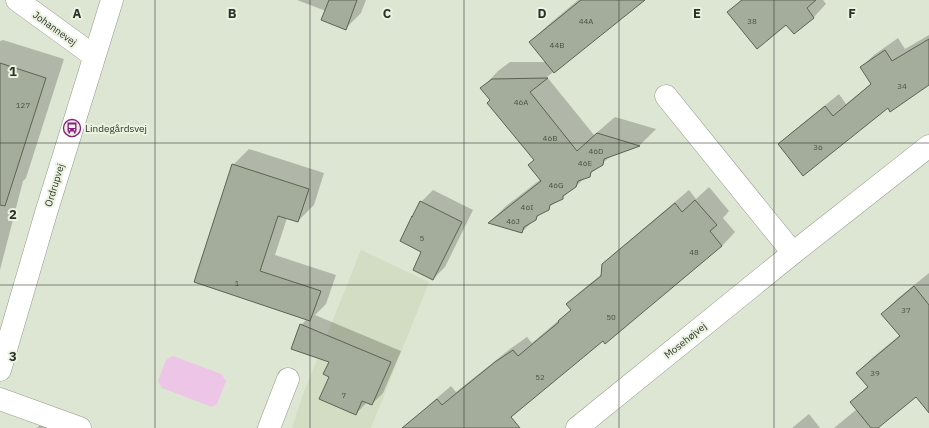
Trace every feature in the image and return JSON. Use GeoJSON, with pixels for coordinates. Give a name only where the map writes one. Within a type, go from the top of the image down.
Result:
{"type":"FeatureCollection","features":[{"type":"Feature","properties":{"kind":"street","name":"Johannevej"},"geometry":{"type":"LineString","coordinates":[[17,0],[94,56]]}},
{"type":"Feature","properties":{"kind":"street","name":"Ordrupvej"},"geometry":{"type":"LineString","coordinates":[[0,370],[46,213],[112,0]]}},
{"type":"Feature","properties":{"kind":"street"},"geometry":{"type":"LineString","coordinates":[[666,96],[792,252]]}},
{"type":"Feature","properties":{"kind":"street","name":"Mosehøjvej"},"geometry":{"type":"LineString","coordinates":[[577,428],[792,252],[929,146]]}},
{"type":"Feature","properties":{"kind":"street"},"geometry":{"type":"LineString","coordinates":[[269,428],[288,379]]}},
{"type":"Feature","properties":{"kind":"street"},"geometry":{"type":"LineString","coordinates":[[0,399],[80,428]]}},
{"type":"Feature","properties":{"kind":"shaded area"},"geometry":{"type":"Polygon","coordinates":[[[361,250],[429,282],[371,428],[292,428],[302,397],[361,250]]]}},
{"type":"Feature","properties":{"kind":"shaded area"},"geometry":{"type":"Polygon","coordinates":[[[173,356],[221,374],[226,381],[217,404],[212,407],[162,388],[158,381],[166,360],[173,356]]]}},
{"type":"Feature","properties":{"kind":"building"},"geometry":{"type":"Polygon","coordinates":[[[329,0],[357,0],[346,30],[321,20],[329,0]]]}},
{"type":"Feature","properties":{"kind":"building"},"geometry":{"type":"Polygon","coordinates":[[[581,0],[645,0],[554,73],[529,42],[581,0]]]}},
{"type":"Feature","properties":{"kind":"building"},"geometry":{"type":"Polygon","coordinates":[[[742,0],[816,0],[807,8],[814,18],[794,34],[786,25],[757,49],[727,12],[742,0]]]}},
{"type":"Feature","properties":{"kind":"building"},"geometry":{"type":"Polygon","coordinates":[[[929,39],[929,85],[890,112],[888,108],[803,176],[778,144],[825,106],[833,116],[871,84],[860,67],[885,50],[892,61],[929,39]]]}},
{"type":"Feature","properties":{"kind":"building"},"geometry":{"type":"Polygon","coordinates":[[[0,63],[46,78],[5,206],[0,205],[0,63]]]}},
{"type":"Feature","properties":{"kind":"building"},"geometry":{"type":"Polygon","coordinates":[[[548,78],[530,92],[577,151],[597,133],[640,146],[604,159],[603,165],[591,172],[590,177],[578,181],[576,187],[563,196],[563,199],[550,205],[549,210],[537,216],[536,220],[524,227],[522,233],[488,223],[541,181],[528,165],[534,160],[487,103],[490,100],[480,88],[492,79],[548,78]]]}},
{"type":"Feature","properties":{"kind":"building"},"geometry":{"type":"Polygon","coordinates":[[[232,164],[309,189],[298,222],[278,216],[260,271],[321,291],[310,321],[194,282],[232,164]]]}},
{"type":"Feature","properties":{"kind":"building"},"geometry":{"type":"Polygon","coordinates":[[[695,200],[717,225],[710,231],[722,246],[605,344],[603,341],[511,417],[520,428],[402,428],[437,399],[442,405],[495,362],[513,350],[518,356],[571,310],[566,304],[601,276],[602,264],[675,203],[682,212],[695,200]]]}},
{"type":"Feature","properties":{"kind":"building"},"geometry":{"type":"Polygon","coordinates":[[[420,201],[462,222],[433,280],[413,270],[421,252],[400,241],[420,201]]]}},
{"type":"Feature","properties":{"kind":"building"},"geometry":{"type":"Polygon","coordinates":[[[914,286],[929,305],[929,413],[916,397],[878,428],[871,428],[850,402],[868,387],[856,373],[900,336],[881,314],[914,286]]]}},
{"type":"Feature","properties":{"kind":"building"},"geometry":{"type":"Polygon","coordinates":[[[300,324],[391,362],[372,405],[362,401],[356,415],[319,399],[329,377],[323,374],[329,362],[291,349],[300,324]]]}},
{"type":"Feature","properties":{"kind":"place","name":"Lindegårdsvej"},"geometry":{"type":"Point","coordinates":[72,128]}}]}
